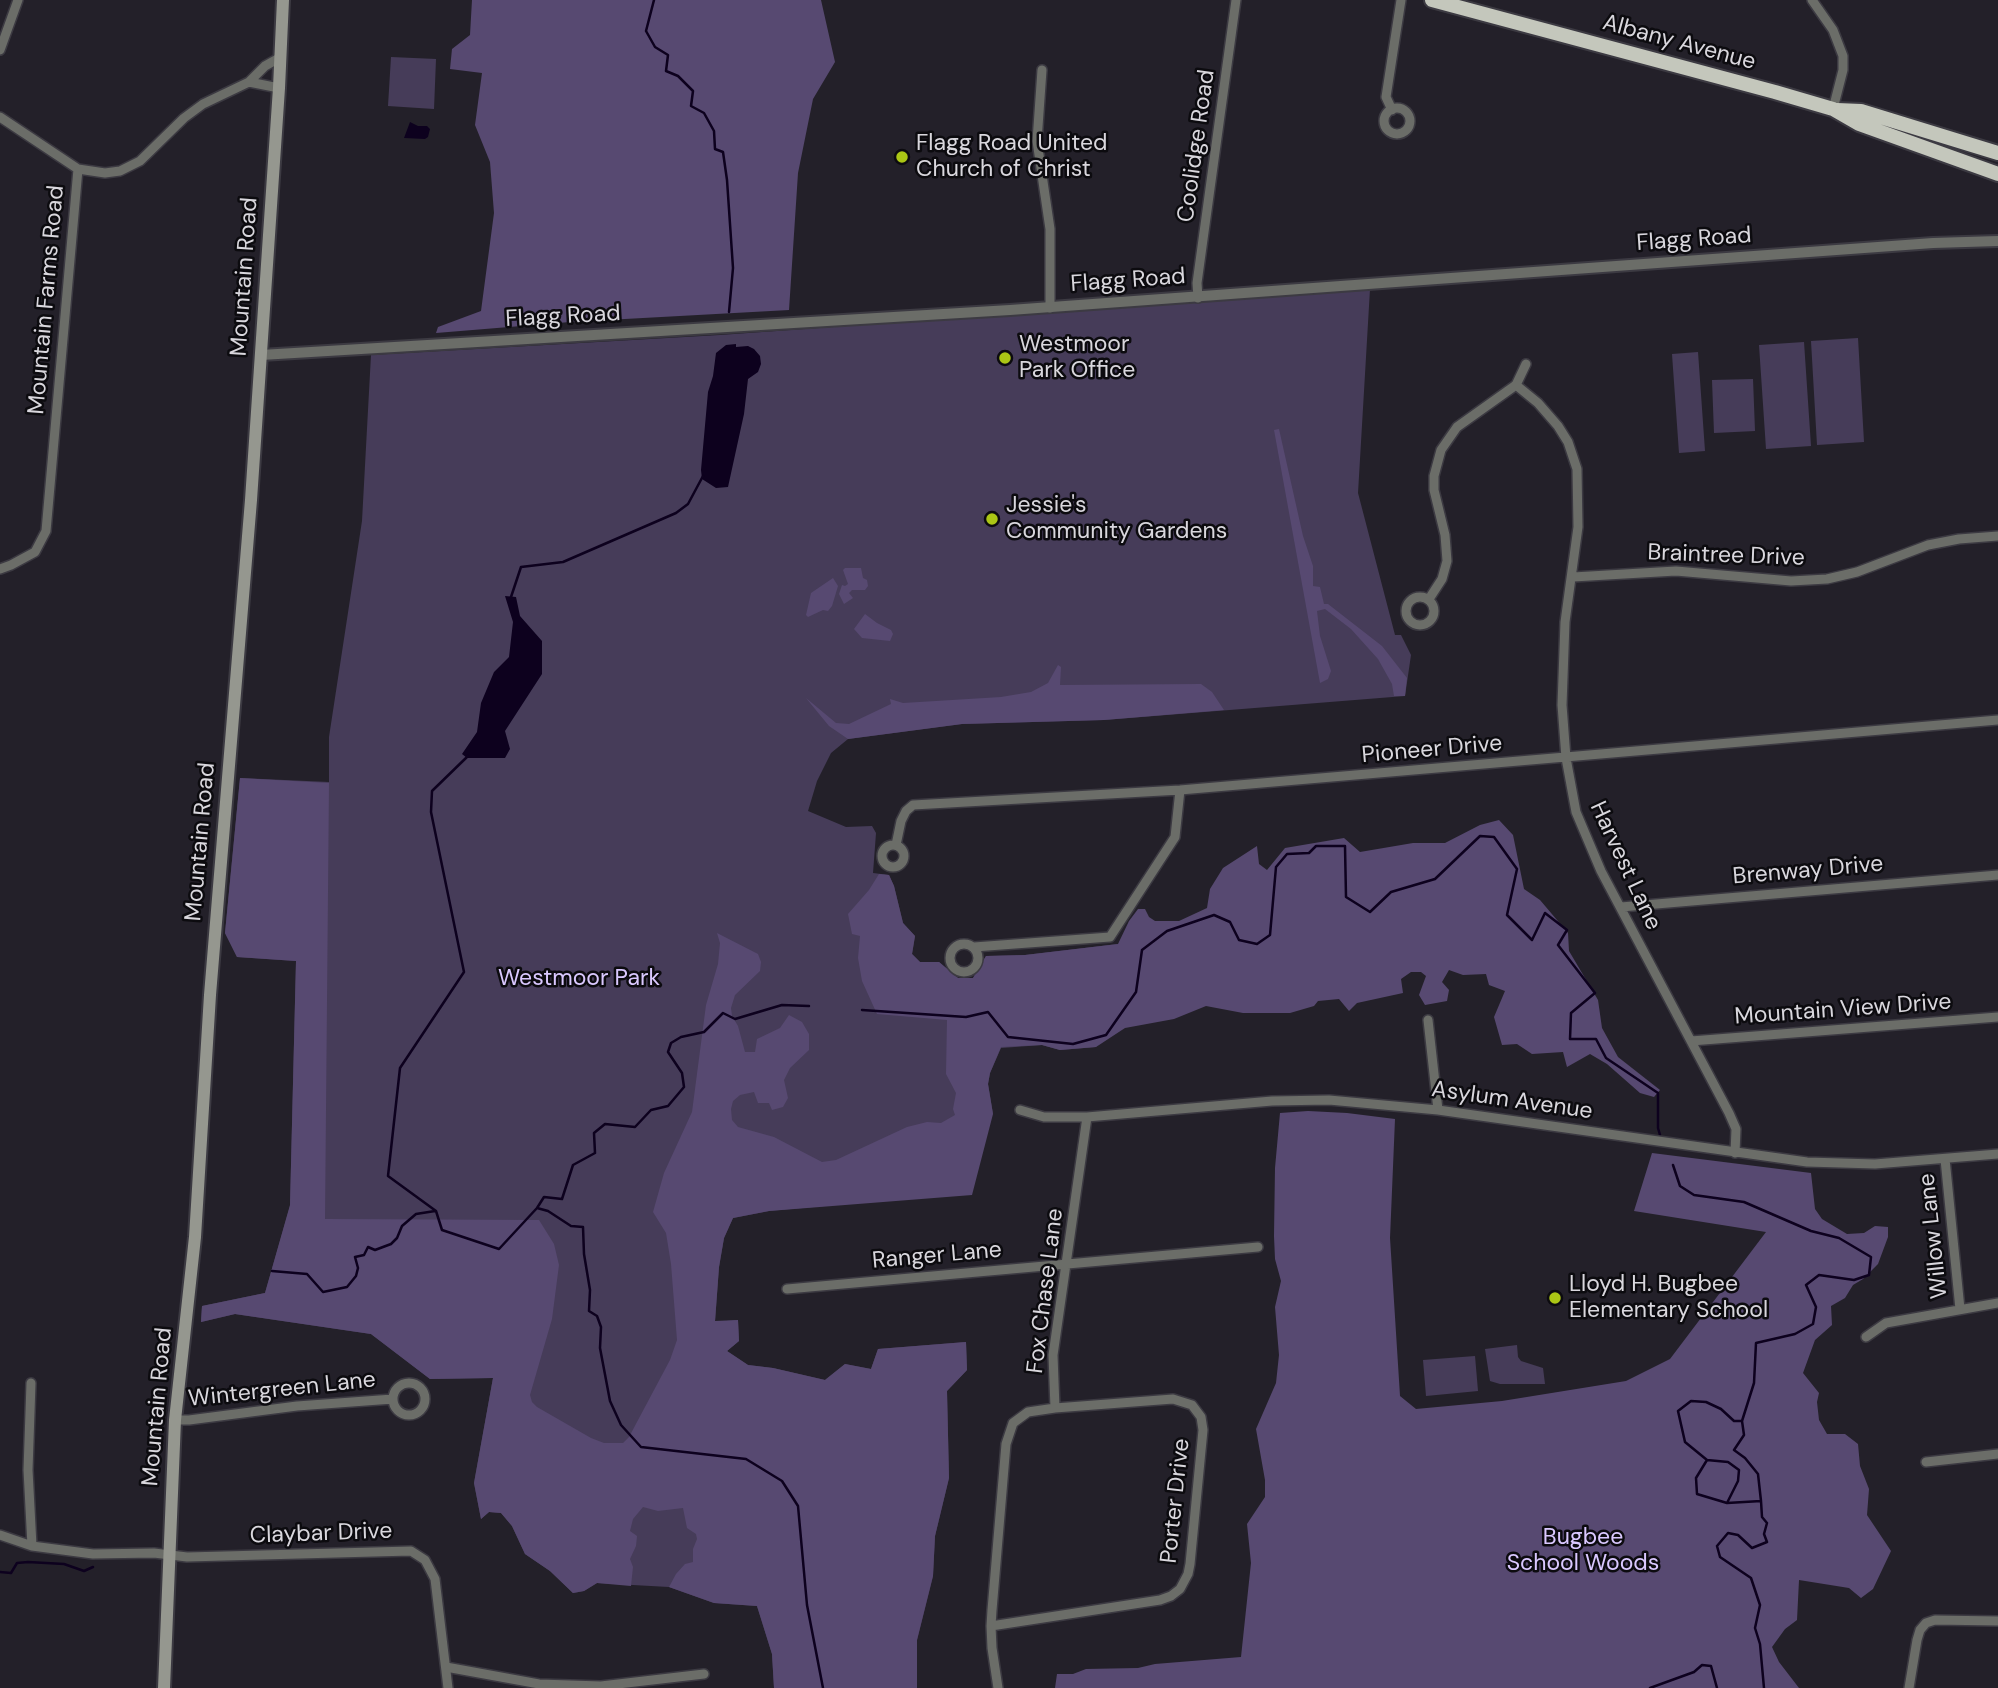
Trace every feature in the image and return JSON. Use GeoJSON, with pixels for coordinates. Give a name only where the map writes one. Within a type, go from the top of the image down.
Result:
{"type":"FeatureCollection","features":[{"type":"Feature","properties":{"kind":"highway","name":"Albany Avenue"},"geometry":{"type":"LineString","coordinates":[[1432,0],[1833,109],[1871,128],[1998,174]]}},
{"type":"Feature","properties":{"kind":"highway","name":"Albany Avenue"},"geometry":{"type":"LineString","coordinates":[[1833,109],[1861,111],[1998,153]]}},
{"type":"Feature","properties":{"kind":"main road","name":"Mountain Road"},"geometry":{"type":"LineString","coordinates":[[164,1688],[176,1420],[195,1237],[210,995],[251,500],[283,0]]}},
{"type":"Feature","properties":{"kind":"street"},"geometry":{"type":"LineString","coordinates":[[0,50],[18,0]]}},
{"type":"Feature","properties":{"kind":"street","name":"Coolidge Road"},"geometry":{"type":"LineString","coordinates":[[1198,298],[1197,283],[1236,0]]}},
{"type":"Feature","properties":{"kind":"street"},"geometry":{"type":"LineString","coordinates":[[1392,110],[1386,97],[1401,0]]}},
{"type":"Feature","properties":{"kind":"street"},"geometry":{"type":"LineString","coordinates":[[1812,0],[1833,30],[1843,56],[1843,70],[1833,109]]}},
{"type":"Feature","properties":{"kind":"street","name":"Mountain Farms Road"},"geometry":{"type":"LineString","coordinates":[[0,569],[35,552],[46,531],[78,169],[105,173],[132,167],[184,118],[203,104],[249,82],[265,66],[281,57]]}},
{"type":"Feature","properties":{"kind":"street"},"geometry":{"type":"LineString","coordinates":[[1042,70],[1037,141],[1050,229],[1050,308]]}},
{"type":"Feature","properties":{"kind":"street"},"geometry":{"type":"LineString","coordinates":[[249,82],[279,88]]}},
{"type":"Feature","properties":{"kind":"street"},"geometry":{"type":"LineString","coordinates":[[0,117],[78,169]]}},
{"type":"Feature","properties":{"kind":"street","name":"Flagg Road"},"geometry":{"type":"LineString","coordinates":[[261,355],[1050,308],[1933,243],[1998,241]]}},
{"type":"Feature","properties":{"kind":"street"},"geometry":{"type":"LineString","coordinates":[[1429,599],[1441,579],[1447,561],[1445,535],[1434,490],[1435,469],[1441,450],[1457,427],[1516,385],[1526,364]]}},
{"type":"Feature","properties":{"kind":"street","name":"Harvest Lane"},"geometry":{"type":"LineString","coordinates":[[1516,385],[1538,403],[1558,426],[1572,450],[1577,469],[1579,503],[1562,657],[1566,758],[1576,812],[1620,907],[1734,1123],[1735,1153]]}},
{"type":"Feature","properties":{"kind":"street","name":"Braintree Drive"},"geometry":{"type":"LineString","coordinates":[[1573,576],[1676,571],[1791,582],[1827,579],[1857,572],[1928,545],[1998,536]]}},
{"type":"Feature","properties":{"kind":"street","name":"Pioneer Drive"},"geometry":{"type":"LineString","coordinates":[[896,845],[901,821],[913,805],[1180,790],[1998,720]]}},
{"type":"Feature","properties":{"kind":"street"},"geometry":{"type":"LineString","coordinates":[[974,947],[1110,937],[1175,837],[1180,790]]}},
{"type":"Feature","properties":{"kind":"street","name":"Brenway Drive"},"geometry":{"type":"LineString","coordinates":[[1620,907],[1998,875]]}},
{"type":"Feature","properties":{"kind":"street","name":"Mountain View Drive"},"geometry":{"type":"LineString","coordinates":[[1691,1041],[1998,1017]]}},
{"type":"Feature","properties":{"kind":"street"},"geometry":{"type":"LineString","coordinates":[[1428,1020],[1438,1110]]}},
{"type":"Feature","properties":{"kind":"street","name":"Asylum Avenue"},"geometry":{"type":"LineString","coordinates":[[1020,1110],[1044,1117],[1087,1117],[1300,1100],[1362,1102],[1438,1110],[1735,1153],[1839,1164],[1998,1154]]}},
{"type":"Feature","properties":{"kind":"street","name":"Fox Chase Lane"},"geometry":{"type":"LineString","coordinates":[[998,1688],[991,1626],[1007,1436],[1013,1423],[1023,1414],[1055,1408],[1054,1356],[1087,1117]]}},
{"type":"Feature","properties":{"kind":"street","name":"Willow Lane"},"geometry":{"type":"LineString","coordinates":[[1945,1159],[1960,1309]]}},
{"type":"Feature","properties":{"kind":"street","name":"Ranger Lane"},"geometry":{"type":"LineString","coordinates":[[788,1289],[1258,1247]]}},
{"type":"Feature","properties":{"kind":"street"},"geometry":{"type":"LineString","coordinates":[[1866,1337],[1886,1323],[1998,1303]]}},
{"type":"Feature","properties":{"kind":"street"},"geometry":{"type":"LineString","coordinates":[[31,1383],[28,1470],[33,1546]]}},
{"type":"Feature","properties":{"kind":"street","name":"Wintergreen Lane"},"geometry":{"type":"LineString","coordinates":[[176,1420],[297,1406],[393,1399]]}},
{"type":"Feature","properties":{"kind":"street","name":"Porter Drive"},"geometry":{"type":"LineString","coordinates":[[991,1626],[1165,1599],[1180,1589],[1188,1574],[1203,1430],[1203,1423],[1197,1412],[1186,1402],[1173,1399],[1055,1408]]}},
{"type":"Feature","properties":{"kind":"street"},"geometry":{"type":"LineString","coordinates":[[1926,1462],[1998,1454]]}},
{"type":"Feature","properties":{"kind":"street"},"geometry":{"type":"LineString","coordinates":[[0,1535],[33,1546],[76,1553],[168,1555]]}},
{"type":"Feature","properties":{"kind":"street","name":"Claybar Drive"},"geometry":{"type":"LineString","coordinates":[[168,1555],[187,1557],[403,1550],[417,1554],[429,1564],[435,1578],[448,1688]]}},
{"type":"Feature","properties":{"kind":"street"},"geometry":{"type":"LineString","coordinates":[[1909,1688],[1917,1640],[1926,1623],[1935,1620],[1998,1621]]}},
{"type":"Feature","properties":{"kind":"street"},"geometry":{"type":"LineString","coordinates":[[446,1667],[539,1684],[601,1686],[704,1674]]}},
{"type":"Feature","properties":{"kind":"green space"},"geometry":{"type":"Polygon","coordinates":[[[472,0],[821,0],[835,62],[813,99],[798,173],[789,310],[570,322],[436,333],[438,327],[481,311],[494,213],[490,162],[475,125],[482,73],[450,69],[452,49],[470,35],[472,0]]]}},
{"type":"Feature","properties":{"kind":"green space"},"geometry":{"type":"Polygon","coordinates":[[[391,57],[436,59],[434,109],[388,106],[391,57]]]}},
{"type":"Feature","properties":{"kind":"green space","name":"Westmoor Park"},"geometry":{"type":"Polygon","coordinates":[[[1370,289],[1358,493],[1395,635],[1401,635],[1411,655],[1405,696],[1104,720],[962,724],[848,739],[831,753],[817,781],[808,811],[846,827],[872,826],[876,833],[873,873],[889,875],[903,923],[915,936],[912,954],[920,962],[939,962],[958,978],[973,978],[986,956],[1025,955],[1118,944],[1096,1047],[1060,1050],[1042,1045],[1001,1048],[988,1084],[993,1114],[825,1206],[769,1211],[733,1218],[724,1238],[715,1322],[738,1320],[739,1341],[727,1351],[748,1365],[825,1380],[845,1364],[871,1369],[878,1349],[966,1342],[967,1370],[947,1391],[949,1478],[935,1536],[933,1576],[917,1640],[917,1688],[774,1688],[772,1654],[757,1606],[714,1603],[669,1587],[597,1583],[584,1591],[573,1593],[550,1571],[525,1554],[512,1526],[501,1513],[489,1512],[481,1519],[474,1483],[493,1378],[430,1379],[371,1334],[235,1314],[201,1322],[202,1306],[265,1293],[290,1206],[296,961],[237,957],[225,933],[240,778],[329,782],[329,737],[362,521],[371,355],[720,335],[1370,289]]]}},
{"type":"Feature","properties":{"kind":"green space"},"geometry":{"type":"Polygon","coordinates":[[[1858,338],[1864,442],[1817,445],[1811,341],[1858,338]]]}},
{"type":"Feature","properties":{"kind":"green space"},"geometry":{"type":"Polygon","coordinates":[[[1804,342],[1811,446],[1766,449],[1759,345],[1804,342]]]}},
{"type":"Feature","properties":{"kind":"green space"},"geometry":{"type":"Polygon","coordinates":[[[1698,352],[1705,451],[1679,453],[1672,354],[1698,352]]]}},
{"type":"Feature","properties":{"kind":"green space"},"geometry":{"type":"Polygon","coordinates":[[[1753,379],[1755,431],[1714,433],[1712,380],[1753,379]]]}},
{"type":"Feature","properties":{"kind":"green space"},"geometry":{"type":"Polygon","coordinates":[[[1279,429],[1303,536],[1313,566],[1313,586],[1320,587],[1324,604],[1328,604],[1382,646],[1407,678],[1405,696],[1394,696],[1392,684],[1378,659],[1351,629],[1325,609],[1317,611],[1320,636],[1331,671],[1328,679],[1320,683],[1274,430],[1279,429]]]}},
{"type":"Feature","properties":{"kind":"green space"},"geometry":{"type":"Polygon","coordinates":[[[861,568],[868,586],[865,590],[852,590],[849,593],[853,598],[844,604],[839,594],[842,585],[848,584],[843,570],[861,568]]]}},
{"type":"Feature","properties":{"kind":"green space"},"geometry":{"type":"Polygon","coordinates":[[[833,578],[838,586],[832,606],[828,611],[823,610],[808,617],[806,615],[811,593],[833,578]]]}},
{"type":"Feature","properties":{"kind":"green space"},"geometry":{"type":"Polygon","coordinates":[[[865,614],[891,630],[893,634],[890,641],[862,638],[854,629],[865,614]]]}},
{"type":"Feature","properties":{"kind":"green space"},"geometry":{"type":"Polygon","coordinates":[[[1058,665],[1061,667],[1060,685],[1201,684],[1212,692],[1224,710],[1104,720],[962,724],[848,739],[829,726],[806,698],[836,723],[849,724],[891,704],[890,699],[903,703],[1001,697],[1031,692],[1048,683],[1058,665]]]}},
{"type":"Feature","properties":{"kind":"green space"},"geometry":{"type":"Polygon","coordinates":[[[240,778],[329,783],[325,1219],[539,1220],[554,1244],[559,1265],[552,1319],[530,1395],[532,1402],[604,1443],[623,1443],[629,1437],[670,1360],[677,1340],[666,1233],[653,1212],[664,1173],[692,1112],[706,1005],[718,964],[720,943],[717,933],[758,954],[761,962],[760,971],[735,995],[731,1008],[745,1052],[755,1052],[757,1039],[780,1028],[789,1015],[802,1022],[809,1034],[809,1050],[790,1068],[784,1080],[788,1098],[783,1107],[772,1110],[769,1103],[758,1103],[754,1092],[740,1095],[733,1101],[731,1109],[732,1120],[738,1127],[774,1137],[822,1162],[836,1160],[907,1127],[927,1122],[941,1123],[955,1115],[953,1109],[956,1093],[946,1074],[947,1020],[877,1014],[862,981],[858,958],[860,936],[852,934],[848,914],[879,874],[889,875],[903,923],[915,936],[912,954],[920,962],[939,962],[958,978],[973,978],[986,956],[1025,955],[1118,944],[1138,909],[1145,909],[1155,921],[1179,921],[1207,908],[1210,889],[1223,868],[1257,846],[1259,864],[1267,870],[1285,848],[1344,838],[1360,852],[1413,843],[1445,843],[1480,825],[1499,820],[1513,835],[1524,889],[1540,900],[1568,933],[1569,951],[1598,1000],[1602,1028],[1618,1057],[1660,1090],[1654,1097],[1640,1093],[1607,1064],[1590,1054],[1567,1067],[1563,1052],[1532,1054],[1517,1044],[1502,1045],[1494,1017],[1505,991],[1489,985],[1486,974],[1463,975],[1449,970],[1442,982],[1449,990],[1447,1001],[1425,1005],[1419,995],[1426,976],[1421,972],[1411,972],[1401,979],[1403,993],[1357,1003],[1349,1011],[1339,999],[1318,1001],[1314,1006],[1290,1013],[1243,1013],[1206,1006],[1174,1019],[1125,1028],[1096,1047],[1060,1050],[1042,1045],[1001,1047],[990,1073],[988,1084],[993,1114],[972,1195],[769,1211],[733,1218],[724,1238],[715,1321],[738,1320],[739,1341],[727,1351],[748,1365],[825,1380],[845,1364],[871,1369],[878,1349],[966,1342],[967,1370],[947,1391],[949,1478],[935,1536],[933,1576],[917,1640],[917,1688],[774,1688],[772,1654],[757,1606],[714,1603],[669,1587],[685,1564],[693,1562],[693,1549],[697,1539],[696,1534],[687,1528],[683,1508],[658,1511],[643,1507],[633,1519],[630,1531],[637,1536],[630,1559],[633,1567],[631,1586],[597,1583],[584,1591],[573,1593],[550,1571],[525,1554],[512,1526],[501,1513],[489,1512],[481,1519],[474,1483],[493,1378],[430,1379],[371,1334],[235,1314],[201,1322],[202,1306],[265,1293],[290,1205],[296,961],[237,957],[225,933],[240,778]]]}},
{"type":"Feature","properties":{"kind":"green space","name":"Bugbee School Woods"},"geometry":{"type":"Polygon","coordinates":[[[1308,1111],[1395,1119],[1390,1238],[1400,1396],[1416,1409],[1502,1401],[1626,1381],[1670,1359],[1766,1232],[1634,1211],[1652,1153],[1811,1173],[1815,1209],[1822,1219],[1847,1234],[1864,1233],[1875,1226],[1888,1227],[1888,1237],[1878,1264],[1853,1285],[1845,1298],[1831,1306],[1832,1325],[1815,1340],[1803,1373],[1819,1393],[1819,1420],[1827,1434],[1845,1434],[1858,1444],[1860,1466],[1869,1489],[1867,1515],[1891,1551],[1873,1589],[1861,1598],[1849,1588],[1799,1580],[1797,1620],[1785,1629],[1772,1647],[1779,1662],[1799,1688],[1055,1688],[1057,1674],[1073,1674],[1086,1669],[1138,1668],[1155,1664],[1241,1657],[1251,1563],[1247,1524],[1265,1497],[1265,1480],[1256,1429],[1276,1383],[1279,1355],[1275,1307],[1281,1281],[1275,1259],[1274,1236],[1275,1168],[1280,1113],[1308,1111]]]}},
{"type":"Feature","properties":{"kind":"green space"},"geometry":{"type":"Polygon","coordinates":[[[1517,1345],[1521,1361],[1543,1368],[1545,1384],[1500,1384],[1490,1381],[1485,1349],[1517,1345]]]}},
{"type":"Feature","properties":{"kind":"green space"},"geometry":{"type":"Polygon","coordinates":[[[1475,1356],[1478,1391],[1426,1396],[1423,1360],[1475,1356]]]}},
{"type":"Feature","properties":{"kind":"shaded area"},"geometry":{"type":"Polygon","coordinates":[[[410,122],[427,126],[430,129],[428,137],[404,138],[410,122]]]}},
{"type":"Feature","properties":{"kind":"shaded area"},"geometry":{"type":"Polygon","coordinates":[[[736,344],[736,347],[748,346],[754,349],[760,356],[761,364],[758,372],[748,379],[744,414],[728,487],[716,488],[702,479],[701,470],[708,392],[716,353],[726,345],[736,344]]]}},
{"type":"Feature","properties":{"kind":"shaded area"},"geometry":{"type":"Polygon","coordinates":[[[505,596],[516,597],[520,616],[542,641],[542,674],[505,731],[510,749],[505,758],[467,758],[462,754],[477,732],[481,703],[494,672],[509,657],[513,622],[505,596]]]}},
{"type":"Feature","properties":{"kind":"waterway"},"geometry":{"type":"LineString","coordinates":[[654,0],[646,31],[655,47],[668,55],[666,71],[678,76],[693,91],[691,106],[704,113],[714,131],[715,149],[723,152],[733,268],[729,312]]}},
{"type":"Feature","properties":{"kind":"waterway"},"geometry":{"type":"LineString","coordinates":[[511,597],[521,567],[563,562],[676,513],[688,504],[703,476]]}},
{"type":"Feature","properties":{"kind":"waterway"},"geometry":{"type":"LineString","coordinates":[[468,756],[432,791],[431,812],[464,972],[400,1068],[388,1176],[436,1211],[442,1230],[499,1249],[544,1197],[562,1199],[573,1165],[595,1153],[594,1133],[605,1124],[635,1127],[651,1110],[668,1106],[684,1087],[682,1073],[668,1052],[671,1043],[681,1037],[704,1032],[723,1013],[735,1019],[782,1005],[809,1006]]}},
{"type":"Feature","properties":{"kind":"waterway"},"geometry":{"type":"LineString","coordinates":[[862,1010],[966,1017],[988,1012],[1008,1037],[1073,1044],[1106,1035],[1136,992],[1142,950],[1167,931],[1214,915],[1230,922],[1239,940],[1257,944],[1270,935],[1276,867],[1287,854],[1309,853],[1316,846],[1345,846],[1346,897],[1370,912],[1391,892],[1435,879],[1480,836],[1494,837],[1517,869],[1507,915],[1532,940],[1545,913],[1567,930],[1558,945],[1595,993],[1571,1013],[1570,1039],[1596,1039],[1606,1058],[1658,1093],[1660,1135]]}},
{"type":"Feature","properties":{"kind":"waterway"},"geometry":{"type":"LineString","coordinates":[[1673,1165],[1680,1186],[1694,1195],[1744,1202],[1811,1231],[1839,1238],[1871,1257],[1869,1275],[1854,1280],[1819,1275],[1806,1285],[1816,1307],[1813,1324],[1795,1334],[1756,1343],[1754,1383],[1742,1421],[1734,1421],[1721,1409],[1706,1402],[1691,1401],[1678,1411],[1685,1442],[1707,1460],[1696,1478],[1697,1494],[1727,1503],[1761,1501],[1762,1517],[1767,1523],[1764,1534],[1767,1542],[1752,1548],[1738,1535],[1728,1533],[1717,1546],[1720,1557],[1751,1578],[1760,1605],[1755,1628],[1760,1644],[1764,1688]]}},
{"type":"Feature","properties":{"kind":"waterway"},"geometry":{"type":"LineString","coordinates":[[537,1208],[548,1211],[571,1226],[583,1227],[590,1290],[589,1311],[597,1316],[601,1327],[600,1348],[610,1401],[621,1425],[641,1447],[746,1459],[782,1481],[798,1506],[807,1605],[823,1688]]}},
{"type":"Feature","properties":{"kind":"waterway"},"geometry":{"type":"LineString","coordinates":[[272,1271],[307,1274],[323,1292],[347,1287],[356,1276],[358,1268],[355,1257],[364,1255],[368,1247],[375,1250],[391,1244],[402,1226],[416,1214],[435,1211]]}},
{"type":"Feature","properties":{"kind":"waterway"},"geometry":{"type":"LineString","coordinates":[[1742,1421],[1744,1435],[1734,1450],[1745,1458],[1758,1474],[1761,1501]]}},
{"type":"Feature","properties":{"kind":"waterway"},"geometry":{"type":"LineString","coordinates":[[1707,1460],[1728,1462],[1739,1470],[1738,1481],[1727,1503]]}},
{"type":"Feature","properties":{"kind":"waterway"},"geometry":{"type":"LineString","coordinates":[[0,1572],[11,1573],[17,1563],[28,1562],[64,1564],[84,1571],[93,1567]]}},
{"type":"Feature","properties":{"kind":"waterway"},"geometry":{"type":"LineString","coordinates":[[1650,1688],[1694,1672],[1702,1665],[1711,1666],[1717,1688]]}},
{"type":"Feature","properties":{"kind":"place","name":"Flagg Road United Church of Christ"},"geometry":{"type":"Point","coordinates":[902,157]}},
{"type":"Feature","properties":{"kind":"place","name":"Westmoor Park Office"},"geometry":{"type":"Point","coordinates":[1005,358]}},
{"type":"Feature","properties":{"kind":"place","name":"Jessie's Community Gardens"},"geometry":{"type":"Point","coordinates":[992,519]}},
{"type":"Feature","properties":{"kind":"place","name":"Lloyd H. Bugbee Elementary School"},"geometry":{"type":"Point","coordinates":[1555,1298]}}]}
